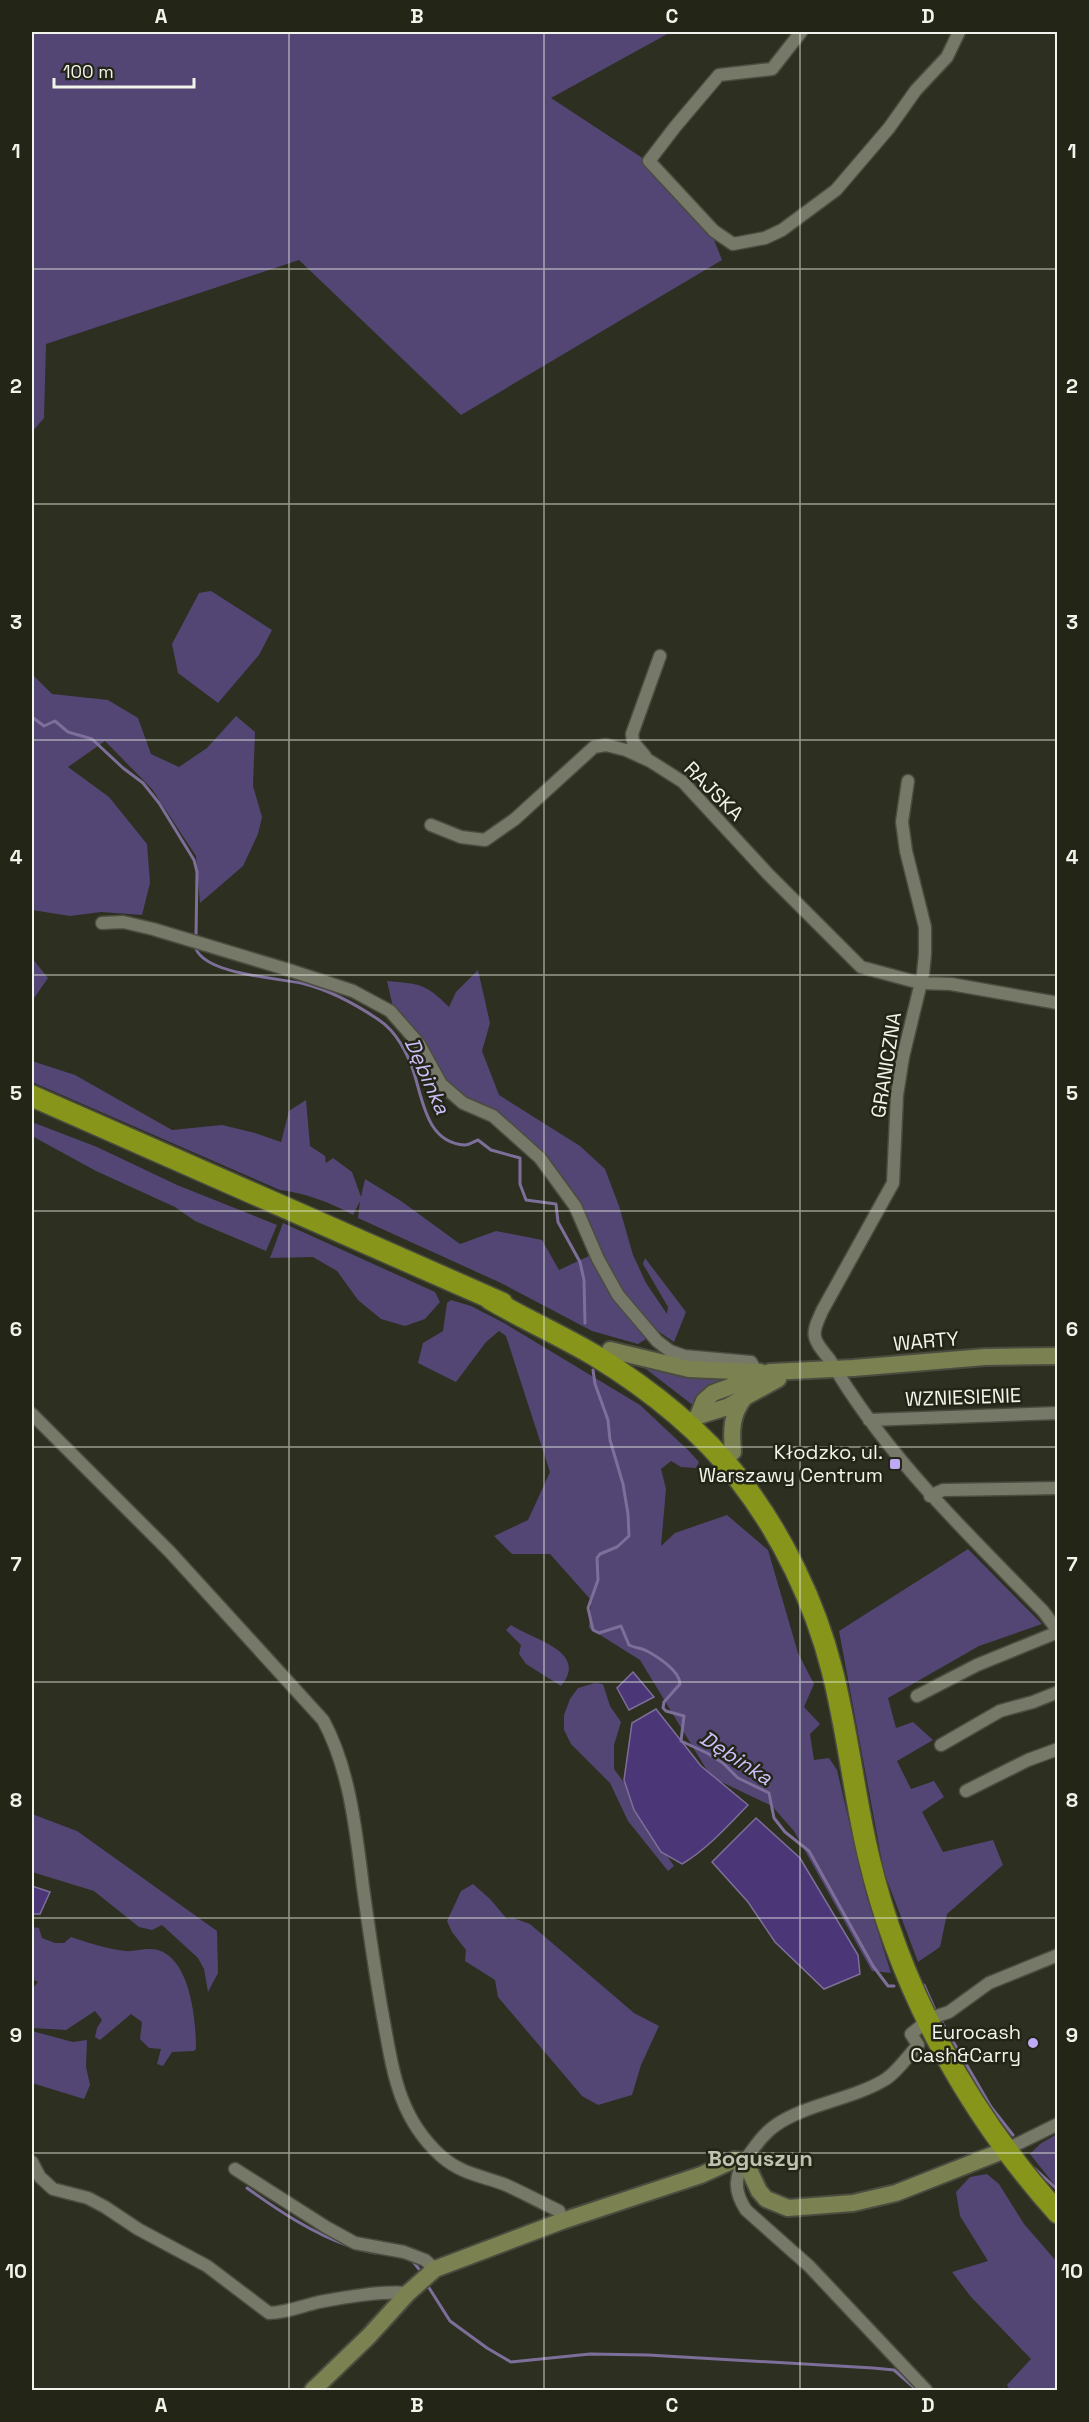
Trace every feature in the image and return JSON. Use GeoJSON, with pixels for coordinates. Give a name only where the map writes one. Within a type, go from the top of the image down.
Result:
{"type":"FeatureCollection","features":[{"type":"Feature","properties":{"kind":"highway"},"geometry":{"type":"LineString","coordinates":[[32,1096],[578,1339],[610,1350],[656,1380],[693,1421],[747,1490],[803,1578]]}},
{"type":"Feature","properties":{"kind":"highway"},"geometry":{"type":"LineString","coordinates":[[578,1339],[733,1452],[775,1514],[803,1578],[838,1694],[869,1859],[890,1932],[933,2030],[981,2113],[1005,2150],[1058,2213]]}},
{"type":"Feature","properties":{"kind":"street"},"geometry":{"type":"LineString","coordinates":[[801,32],[772,69],[719,75],[649,161],[714,231],[733,244],[774,234],[836,190],[889,128],[916,90],[947,57],[959,32]]}},
{"type":"Feature","properties":{"kind":"street"},"geometry":{"type":"LineString","coordinates":[[650,761],[633,742],[632,734],[660,656]]}},
{"type":"Feature","properties":{"kind":"street","name":"RAJSKA"},"geometry":{"type":"LineString","coordinates":[[431,825],[460,837],[484,840],[515,819],[594,747],[606,745],[626,750],[650,761],[683,782],[769,875],[861,968],[920,982],[951,984],[1058,1003]]}},
{"type":"Feature","properties":{"kind":"street","name":"GRANICZNA"},"geometry":{"type":"LineString","coordinates":[[834,1369],[815,1339],[815,1329],[855,1249],[893,1183],[897,1095],[925,954],[925,927],[906,851],[902,822],[908,781]]}},
{"type":"Feature","properties":{"kind":"street"},"geometry":{"type":"LineString","coordinates":[[102,923],[123,922],[153,929],[289,970],[353,991],[390,1011],[419,1044],[441,1084],[463,1103],[493,1116],[540,1158],[575,1206],[598,1259],[618,1295],[657,1341],[670,1351],[684,1356],[751,1362],[764,1372]]}},
{"type":"Feature","properties":{"kind":"street"},"geometry":{"type":"LineString","coordinates":[[610,1350],[689,1369],[764,1372]]}},
{"type":"Feature","properties":{"kind":"street","name":"WARTY"},"geometry":{"type":"LineString","coordinates":[[693,1421],[704,1401],[713,1393],[764,1372],[799,1372],[985,1357],[1058,1356]]}},
{"type":"Feature","properties":{"kind":"street"},"geometry":{"type":"LineString","coordinates":[[834,1369],[869,1420],[930,1496],[1043,1611],[1058,1631],[977,1665],[917,1696]]}},
{"type":"Feature","properties":{"kind":"street","name":"WARTY"},"geometry":{"type":"LineString","coordinates":[[693,1421],[745,1397],[771,1381],[799,1372]]}},
{"type":"Feature","properties":{"kind":"street"},"geometry":{"type":"LineString","coordinates":[[733,1452],[732,1423],[738,1405],[745,1397]]}},
{"type":"Feature","properties":{"kind":"street","name":"WZNIESIENIE"},"geometry":{"type":"LineString","coordinates":[[869,1420],[1058,1413]]}},
{"type":"Feature","properties":{"kind":"street"},"geometry":{"type":"LineString","coordinates":[[32,1414],[170,1552],[323,1720],[335,1747],[357,1842],[376,1977],[392,2067],[402,2102],[415,2126],[442,2157],[462,2171],[505,2185],[560,2211],[562,2221]]}},
{"type":"Feature","properties":{"kind":"street"},"geometry":{"type":"LineString","coordinates":[[930,1496],[943,1490],[1058,1488]]}},
{"type":"Feature","properties":{"kind":"street"},"geometry":{"type":"LineString","coordinates":[[941,1745],[1000,1711],[1058,1692]]}},
{"type":"Feature","properties":{"kind":"street"},"geometry":{"type":"LineString","coordinates":[[966,1791],[1028,1760],[1058,1749]]}},
{"type":"Feature","properties":{"kind":"street"},"geometry":{"type":"LineString","coordinates":[[937,2016],[949,2012],[989,1983],[1058,1955]]}},
{"type":"Feature","properties":{"kind":"street"},"geometry":{"type":"LineString","coordinates":[[921,2026],[911,2034],[918,2045],[889,2077],[872,2087],[776,2125],[763,2136],[745,2160],[735,2181],[739,2200],[747,2210],[809,2266],[926,2391]]}},
{"type":"Feature","properties":{"kind":"street"},"geometry":{"type":"LineString","coordinates":[[745,2160],[759,2191],[766,2199],[788,2208],[853,2203],[896,2193],[1005,2150],[1058,2124]]}},
{"type":"Feature","properties":{"kind":"street"},"geometry":{"type":"LineString","coordinates":[[313,2391],[369,2336],[408,2293],[435,2269],[562,2221],[701,2175],[734,2160],[745,2160]]}},
{"type":"Feature","properties":{"kind":"street"},"geometry":{"type":"LineString","coordinates":[[32,2162],[40,2177],[53,2189],[88,2198],[105,2207],[138,2229],[207,2266],[269,2313],[281,2313],[319,2302],[396,2292],[408,2293]]}},
{"type":"Feature","properties":{"kind":"street"},"geometry":{"type":"LineString","coordinates":[[235,2169],[355,2243],[404,2252],[425,2260],[435,2269]]}},
{"type":"Feature","properties":{"kind":"shaded area"},"geometry":{"type":"Polygon","coordinates":[[[32,32],[671,32],[551,98],[647,161],[711,232],[722,260],[461,415],[299,260],[46,344],[44,418],[32,432],[32,32]]]}},
{"type":"Feature","properties":{"kind":"shaded area"},"geometry":{"type":"Polygon","coordinates":[[[211,591],[272,630],[259,655],[218,703],[178,673],[172,644],[199,593],[211,591]]]}},
{"type":"Feature","properties":{"kind":"shaded area"},"geometry":{"type":"Polygon","coordinates":[[[32,674],[52,694],[108,700],[138,718],[151,754],[179,767],[207,748],[236,716],[255,732],[253,786],[262,817],[258,834],[243,866],[200,903],[196,856],[152,789],[105,741],[68,767],[109,797],[147,844],[150,883],[142,915],[101,912],[70,916],[32,910],[32,674]]]}},
{"type":"Feature","properties":{"kind":"shaded area"},"geometry":{"type":"Polygon","coordinates":[[[32,958],[48,978],[32,1001],[32,958]]]}},
{"type":"Feature","properties":{"kind":"shaded area"},"geometry":{"type":"Polygon","coordinates":[[[478,970],[490,1023],[482,1051],[499,1095],[580,1146],[605,1169],[619,1206],[633,1255],[646,1283],[667,1314],[668,1307],[643,1264],[645,1258],[686,1312],[674,1342],[646,1323],[623,1293],[601,1257],[566,1182],[542,1153],[464,1099],[445,1079],[393,1007],[387,981],[421,986],[434,993],[449,1007],[456,992],[478,970]]]}},
{"type":"Feature","properties":{"kind":"shaded area"},"geometry":{"type":"Polygon","coordinates":[[[32,1061],[75,1075],[172,1130],[222,1125],[281,1142],[289,1111],[306,1100],[310,1146],[325,1156],[326,1163],[333,1158],[352,1172],[361,1197],[365,1179],[401,1201],[460,1244],[496,1231],[542,1240],[559,1270],[591,1255],[616,1300],[646,1339],[638,1344],[592,1331],[501,1283],[358,1218],[360,1201],[353,1215],[318,1199],[280,1190],[32,1082],[32,1061]]]}},
{"type":"Feature","properties":{"kind":"shaded area"},"geometry":{"type":"Polygon","coordinates":[[[32,1122],[97,1147],[177,1185],[277,1225],[266,1251],[195,1221],[175,1207],[96,1171],[32,1136],[32,1122]]]}},
{"type":"Feature","properties":{"kind":"shaded area"},"geometry":{"type":"Polygon","coordinates":[[[283,1223],[435,1292],[440,1302],[425,1319],[405,1326],[381,1319],[358,1300],[337,1271],[313,1257],[270,1258],[283,1223]]]}},
{"type":"Feature","properties":{"kind":"shaded area"},"geometry":{"type":"Polygon","coordinates":[[[451,1300],[471,1306],[504,1323],[640,1405],[699,1462],[696,1468],[681,1467],[671,1461],[661,1469],[666,1489],[661,1546],[675,1533],[727,1515],[768,1550],[798,1653],[814,1684],[804,1707],[820,1724],[810,1734],[814,1760],[829,1758],[837,1770],[866,1894],[891,1973],[872,1971],[794,1831],[772,1806],[711,1777],[640,1660],[589,1628],[591,1600],[550,1554],[512,1554],[494,1536],[528,1520],[550,1472],[506,1336],[499,1331],[486,1342],[456,1382],[418,1363],[423,1343],[443,1331],[447,1303],[451,1300]]]}},
{"type":"Feature","properties":{"kind":"shaded area"},"geometry":{"type":"Polygon","coordinates":[[[629,1356],[733,1375],[694,1406],[629,1356]]]}},
{"type":"Feature","properties":{"kind":"shaded area"},"geometry":{"type":"Polygon","coordinates":[[[968,1549],[1042,1624],[979,1646],[888,1698],[896,1728],[913,1722],[933,1740],[897,1761],[911,1789],[934,1781],[944,1797],[922,1812],[943,1852],[993,1840],[1003,1865],[947,1914],[940,1947],[918,1962],[884,1872],[839,1631],[968,1549]]]}},
{"type":"Feature","properties":{"kind":"shaded area"},"geometry":{"type":"Polygon","coordinates":[[[511,1625],[543,1641],[563,1655],[568,1664],[568,1674],[561,1686],[526,1664],[519,1654],[521,1645],[506,1630],[511,1625]]]}},
{"type":"Feature","properties":{"kind":"shaded area"},"geometry":{"type":"Polygon","coordinates":[[[633,1672],[654,1697],[629,1710],[617,1688],[633,1672]]]}},
{"type":"Feature","properties":{"kind":"shaded area"},"geometry":{"type":"Polygon","coordinates":[[[595,1683],[603,1684],[610,1706],[621,1722],[614,1745],[614,1769],[626,1785],[648,1828],[674,1866],[668,1871],[628,1821],[610,1783],[571,1744],[564,1730],[564,1715],[570,1699],[578,1688],[595,1683]]]}},
{"type":"Feature","properties":{"kind":"shaded area"},"geometry":{"type":"Polygon","coordinates":[[[656,1709],[701,1766],[748,1805],[709,1844],[682,1864],[661,1852],[634,1810],[624,1780],[632,1723],[656,1709]]]}},
{"type":"Feature","properties":{"kind":"shaded area"},"geometry":{"type":"Polygon","coordinates":[[[32,1814],[77,1831],[217,1931],[218,1973],[208,1992],[204,1969],[198,1958],[162,1925],[152,1930],[139,1927],[94,1891],[32,1872],[32,1814]]]}},
{"type":"Feature","properties":{"kind":"shaded area"},"geometry":{"type":"Polygon","coordinates":[[[756,1818],[800,1858],[858,1955],[860,1974],[824,1989],[775,1942],[748,1902],[712,1862],[756,1818]]]}},
{"type":"Feature","properties":{"kind":"shaded area"},"geometry":{"type":"Polygon","coordinates":[[[473,1884],[507,1919],[513,1918],[530,1924],[634,2013],[659,2026],[641,2065],[632,2095],[598,2105],[582,2096],[498,1997],[495,1980],[465,1961],[466,1950],[452,1932],[447,1921],[461,1891],[473,1884]]]}},
{"type":"Feature","properties":{"kind":"shaded area"},"geometry":{"type":"Polygon","coordinates":[[[32,1886],[50,1892],[40,1914],[32,1914],[32,1886]]]}},
{"type":"Feature","properties":{"kind":"shaded area"},"geometry":{"type":"Polygon","coordinates":[[[32,1927],[39,1928],[42,1938],[55,1943],[64,1943],[71,1937],[112,1949],[129,1951],[154,1949],[169,1956],[185,1978],[193,2008],[196,2049],[172,2052],[163,2066],[157,2064],[161,2049],[149,2048],[140,2039],[142,2022],[131,2014],[100,2040],[95,2037],[102,2020],[95,2011],[66,2030],[32,2028],[32,1989],[38,1982],[32,1979],[32,1927]]]}},
{"type":"Feature","properties":{"kind":"shaded area"},"geometry":{"type":"Polygon","coordinates":[[[32,2031],[73,2042],[87,2040],[86,2067],[90,2085],[84,2099],[32,2083],[32,2031]]]}},
{"type":"Feature","properties":{"kind":"shaded area"},"geometry":{"type":"Polygon","coordinates":[[[1057,2134],[1057,2188],[1030,2154],[1040,2144],[1057,2134]]]}},
{"type":"Feature","properties":{"kind":"shaded area"},"geometry":{"type":"Polygon","coordinates":[[[987,2174],[999,2184],[1024,2224],[1057,2262],[1057,2390],[1010,2390],[1007,2385],[1031,2359],[971,2297],[952,2272],[988,2261],[960,2216],[956,2192],[970,2177],[987,2174]]]}},
{"type":"Feature","properties":{"kind":"waterway","name":"Dębinka"},"geometry":{"type":"LineString","coordinates":[[32,717],[44,726],[55,721],[68,732],[92,739],[143,783],[159,803],[194,860],[197,872],[196,936]]}},
{"type":"Feature","properties":{"kind":"waterway","name":"Dębinka"},"geometry":{"type":"LineString","coordinates":[[196,949],[203,958],[229,970],[305,984],[324,990],[371,1014],[385,1025],[405,1051],[424,1108],[442,1137],[465,1145],[478,1140],[491,1150],[520,1158],[520,1184],[526,1200],[556,1204],[558,1222],[580,1262],[584,1280],[585,1323]]}},
{"type":"Feature","properties":{"kind":"waterway","name":"Dębinka"},"geometry":{"type":"LineString","coordinates":[[593,1370],[623,1484],[629,1536],[617,1547],[600,1554],[597,1558],[598,1580],[588,1608],[593,1630],[599,1633],[621,1626],[629,1645],[647,1651],[672,1669],[680,1684],[664,1702],[663,1708],[684,1716],[681,1741],[707,1753],[723,1763],[738,1778],[769,1793],[774,1818],[785,1832],[809,1851],[873,1966],[888,1986],[894,1986]]}},
{"type":"Feature","properties":{"kind":"waterway","name":"Dębinka"},"geometry":{"type":"LineString","coordinates":[[921,1985],[924,1985],[936,2012]]}},
{"type":"Feature","properties":{"kind":"waterway","name":"Dębinka"},"geometry":{"type":"LineString","coordinates":[[940,2019],[991,2107],[1013,2135]]}},
{"type":"Feature","properties":{"kind":"waterway","name":"Dębinka"},"geometry":{"type":"LineString","coordinates":[[1034,2168],[1058,2190]]}},
{"type":"Feature","properties":{"kind":"waterway"},"geometry":{"type":"LineString","coordinates":[[247,2188],[296,2221],[349,2246]]}},
{"type":"Feature","properties":{"kind":"waterway"},"geometry":{"type":"LineString","coordinates":[[356,2249],[375,2253]]}},
{"type":"Feature","properties":{"kind":"waterway"},"geometry":{"type":"LineString","coordinates":[[411,2259],[422,2273]]}},
{"type":"Feature","properties":{"kind":"waterway"},"geometry":{"type":"LineString","coordinates":[[426,2283],[450,2321],[511,2362],[590,2354],[648,2355],[873,2368],[894,2370],[917,2390]]}},
{"type":"Feature","properties":{"kind":"place","name":"Kłodzko, ul. Warszawy Centrum"},"geometry":{"type":"Point","coordinates":[895,1464]}},
{"type":"Feature","properties":{"kind":"place","name":"Eurocash Cash&Carry"},"geometry":{"type":"Point","coordinates":[1033,2043]}},
{"type":"Feature","properties":{"kind":"district","name":"Boguszyn"},"geometry":{"type":"Point","coordinates":[760,2158]}}]}
